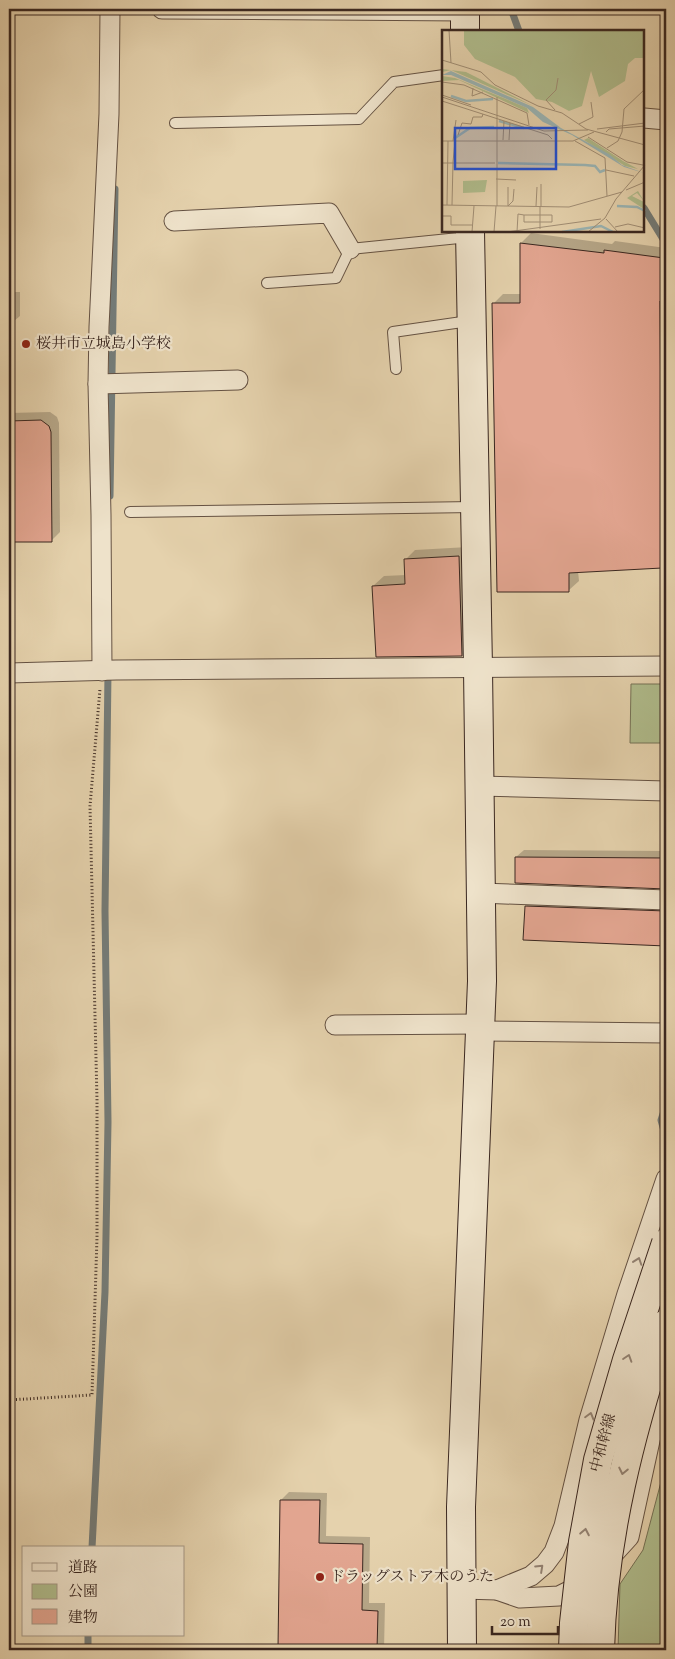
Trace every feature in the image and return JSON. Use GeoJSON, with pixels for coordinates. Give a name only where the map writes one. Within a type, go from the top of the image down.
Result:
{"type":"FeatureCollection","features":[{"type":"Feature","properties":{"kind":"street"},"geometry":{"type":"LineString","coordinates":[[104,671],[99,327],[109,114],[110,9]]}},
{"type":"Feature","properties":{"kind":"street"},"geometry":{"type":"LineString","coordinates":[[162,9],[465,17]]}},
{"type":"Feature","properties":{"kind":"street"},"geometry":{"type":"LineString","coordinates":[[645,118],[666,120]]}},
{"type":"Feature","properties":{"kind":"street"},"geometry":{"type":"LineString","coordinates":[[174,221],[329,213],[350,249]]}},
{"type":"Feature","properties":{"kind":"street"},"geometry":{"type":"LineString","coordinates":[[462,1650],[461,1507],[482,981],[470,234]]}},
{"type":"Feature","properties":{"kind":"street"},"geometry":{"type":"LineString","coordinates":[[101,383],[238,380]]}},
{"type":"Feature","properties":{"kind":"street"},"geometry":{"type":"LineString","coordinates":[[9,673],[666,666]]}},
{"type":"Feature","properties":{"kind":"street"},"geometry":{"type":"LineString","coordinates":[[479,786],[666,791]]}},
{"type":"Feature","properties":{"kind":"street"},"geometry":{"type":"LineString","coordinates":[[480,893],[666,900]]}},
{"type":"Feature","properties":{"kind":"street"},"geometry":{"type":"LineString","coordinates":[[335,1026],[480,1027],[666,1033]]}},
{"type":"Feature","properties":{"kind":"street"},"geometry":{"type":"LineString","coordinates":[[497,1590],[531,1576],[545,1564],[554,1552],[564,1526],[588,1420],[627,1294],[666,1178]]}},
{"type":"Feature","properties":{"kind":"street","name":"中和幹線"},"geometry":{"type":"LineString","coordinates":[[573,1650],[583,1542],[598,1460],[627,1360],[666,1243]]}},
{"type":"Feature","properties":{"kind":"street","name":"中和幹線"},"geometry":{"type":"LineString","coordinates":[[600,1650],[609,1544],[622,1476],[666,1324]]}},
{"type":"Feature","properties":{"kind":"street"},"geometry":{"type":"LineString","coordinates":[[462,1589],[497,1590],[520,1598],[560,1596],[590,1581],[629,1537],[651,1436],[666,1389]]}},
{"type":"Feature","properties":{"kind":"lane"},"geometry":{"type":"LineString","coordinates":[[175,123],[359,119],[394,82],[442,75]]}},
{"type":"Feature","properties":{"kind":"lane"},"geometry":{"type":"LineString","coordinates":[[267,283],[336,278],[350,249],[470,234]]}},
{"type":"Feature","properties":{"kind":"lane"},"geometry":{"type":"LineString","coordinates":[[396,369],[393,332],[470,321]]}},
{"type":"Feature","properties":{"kind":"lane"},"geometry":{"type":"LineString","coordinates":[[130,512],[474,507]]}},
{"type":"Feature","properties":{"kind":"path"},"geometry":{"type":"LineString","coordinates":[[9,1400],[92,1394],[97,1237],[97,1100],[90,806],[104,671]]}},
{"type":"Feature","properties":{"kind":"green space"},"geometry":{"type":"Polygon","coordinates":[[[631,684],[666,684],[666,743],[630,743],[631,684]]]}},
{"type":"Feature","properties":{"kind":"green space"},"geometry":{"type":"Polygon","coordinates":[[[666,1463],[666,1650],[618,1650],[620,1584],[643,1550],[666,1463]]]}},
{"type":"Feature","properties":{"kind":"building"},"geometry":{"type":"Polygon","coordinates":[[[520,243],[604,253],[604,250],[664,258],[666,301],[660,301],[662,568],[569,573],[569,592],[497,592],[492,303],[520,303],[520,243]]]}},
{"type":"Feature","properties":{"kind":"building"},"geometry":{"type":"Polygon","coordinates":[[[41,420],[49,426],[51,432],[52,542],[9,542],[9,421],[41,420]]]}},
{"type":"Feature","properties":{"kind":"building"},"geometry":{"type":"Polygon","coordinates":[[[459,556],[462,656],[376,657],[372,586],[405,584],[404,559],[459,556]]]}},
{"type":"Feature","properties":{"kind":"building"},"geometry":{"type":"Polygon","coordinates":[[[515,857],[666,858],[666,889],[515,883],[515,857]]]}},
{"type":"Feature","properties":{"kind":"building"},"geometry":{"type":"Polygon","coordinates":[[[525,906],[666,911],[666,946],[523,940],[525,906]]]}},
{"type":"Feature","properties":{"kind":"building","name":"ドラッグストア木のうた"},"geometry":{"type":"Polygon","coordinates":[[[280,1500],[320,1500],[319,1543],[363,1544],[362,1610],[378,1611],[377,1650],[278,1648],[280,1500]]]}},
{"type":"Feature","properties":{"kind":"waterway"},"geometry":{"type":"LineString","coordinates":[[511,9],[519,30]]}},
{"type":"Feature","properties":{"kind":"waterway"},"geometry":{"type":"LineString","coordinates":[[110,496],[115,189]]}},
{"type":"Feature","properties":{"kind":"waterway"},"geometry":{"type":"LineString","coordinates":[[645,210],[666,244]]}},
{"type":"Feature","properties":{"kind":"waterway"},"geometry":{"type":"LineString","coordinates":[[92,1546],[105,1292],[108,1122],[105,911],[108,672]]}},
{"type":"Feature","properties":{"kind":"waterway"},"geometry":{"type":"LineString","coordinates":[[666,1105],[661,1120],[666,1138]]}},
{"type":"Feature","properties":{"kind":"waterway"},"geometry":{"type":"LineString","coordinates":[[88,1636],[88,1650]]}},
{"type":"Feature","properties":{"kind":"place","name":"桜井市立城島小学校"},"geometry":{"type":"Point","coordinates":[26,344]}},
{"type":"Feature","properties":{"kind":"place","name":"ドラッグストア木のうた"},"geometry":{"type":"Point","coordinates":[320,1577]}}]}
